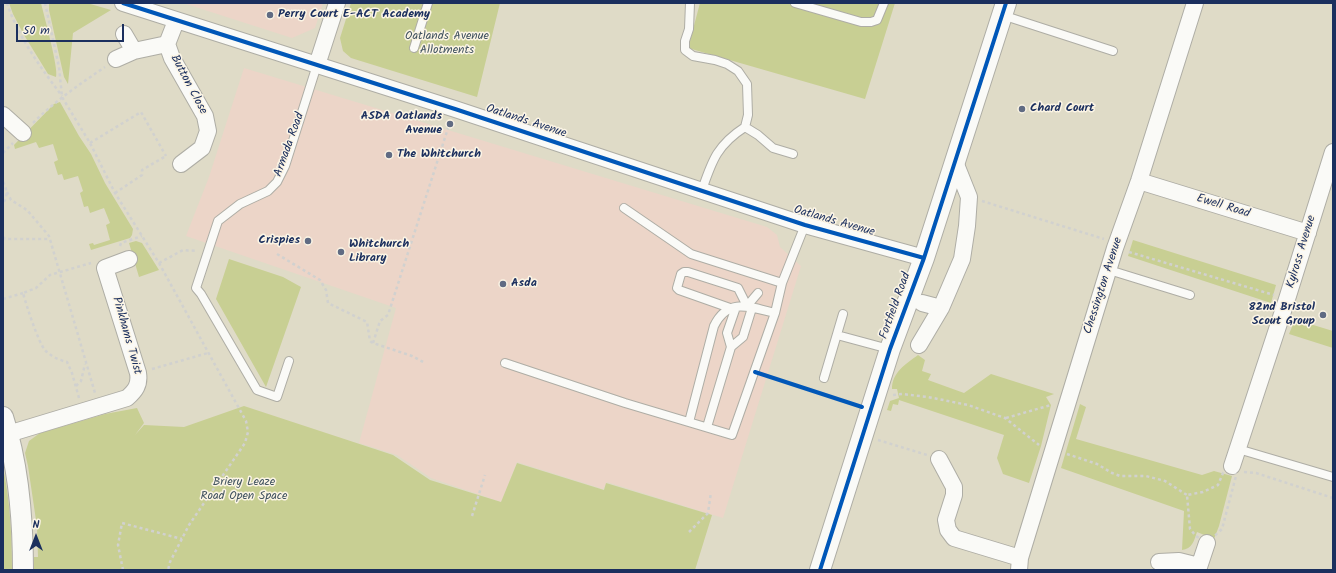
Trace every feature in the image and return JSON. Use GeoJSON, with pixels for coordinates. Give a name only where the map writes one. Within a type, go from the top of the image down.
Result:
{"type":"FeatureCollection","features":[{"type":"Feature","properties":{"kind":"street","name":"Oatlands Avenue"},"geometry":{"type":"LineString","coordinates":[[123,3],[455,109],[805,225],[924,258]]}},
{"type":"Feature","properties":{"kind":"street"},"geometry":{"type":"LineString","coordinates":[[317,65],[337,3]]}},
{"type":"Feature","properties":{"kind":"street","name":"Chessington Avenue"},"geometry":{"type":"LineString","coordinates":[[1019,564],[1067,403],[1195,3]]}},
{"type":"Feature","properties":{"kind":"street","name":"Fortfield Road"},"geometry":{"type":"LineString","coordinates":[[820,570],[890,349],[924,258],[1004,9]]}},
{"type":"Feature","properties":{"kind":"street","name":"Button Close"},"geometry":{"type":"LineString","coordinates":[[176,20],[167,44],[172,58],[205,116],[208,131],[202,148],[181,164]]}},
{"type":"Feature","properties":{"kind":"street"},"geometry":{"type":"LineString","coordinates":[[124,34],[134,51]]}},
{"type":"Feature","properties":{"kind":"street","name":"Button Close"},"geometry":{"type":"LineString","coordinates":[[116,59],[134,51],[167,44]]}},
{"type":"Feature","properties":{"kind":"street"},"geometry":{"type":"LineString","coordinates":[[3,115],[23,133]]}},
{"type":"Feature","properties":{"kind":"street","name":"Kylross Avenue"},"geometry":{"type":"LineString","coordinates":[[1234,469],[1238,449],[1288,299],[1333,152]]}},
{"type":"Feature","properties":{"kind":"street"},"geometry":{"type":"LineString","coordinates":[[919,345],[940,308],[962,259],[967,226],[969,197],[955,162]]}},
{"type":"Feature","properties":{"kind":"street","name":"Ewell Road"},"geometry":{"type":"LineString","coordinates":[[1139,181],[1308,233]]}},
{"type":"Feature","properties":{"kind":"street"},"geometry":{"type":"LineString","coordinates":[[106,268],[128,259]]}},
{"type":"Feature","properties":{"kind":"street","name":"Pinkhams Twist"},"geometry":{"type":"LineString","coordinates":[[6,426],[91,408],[127,398],[136,390],[139,378],[138,373],[106,268]]}},
{"type":"Feature","properties":{"kind":"street","name":"Fortfield Road"},"geometry":{"type":"LineString","coordinates":[[922,303],[940,308]]}},
{"type":"Feature","properties":{"kind":"street"},"geometry":{"type":"LineString","coordinates":[[6,426],[18,490],[23,538],[23,570]]}},
{"type":"Feature","properties":{"kind":"street"},"geometry":{"type":"LineString","coordinates":[[938,459],[954,487],[954,495],[946,520],[948,530],[954,538],[1019,564]]}},
{"type":"Feature","properties":{"kind":"street"},"geometry":{"type":"LineString","coordinates":[[1159,562],[1179,561],[1198,568],[1206,543]]}},
{"type":"Feature","properties":{"kind":"lane"},"geometry":{"type":"LineString","coordinates":[[414,48],[428,3]]}},
{"type":"Feature","properties":{"kind":"lane"},"geometry":{"type":"LineString","coordinates":[[690,3],[689,29],[685,41],[685,50],[693,56],[727,64],[738,71],[747,84],[748,114],[745,127],[733,135],[720,148],[710,168],[702,190]]}},
{"type":"Feature","properties":{"kind":"lane"},"geometry":{"type":"LineString","coordinates":[[795,3],[861,22],[871,22],[877,20],[884,3]]}},
{"type":"Feature","properties":{"kind":"lane"},"geometry":{"type":"LineString","coordinates":[[1004,9],[1113,51]]}},
{"type":"Feature","properties":{"kind":"lane","name":"Armada Road"},"geometry":{"type":"LineString","coordinates":[[289,361],[277,397],[257,390],[202,294],[196,288],[218,221],[240,204],[268,191],[277,182],[285,166],[317,65]]}},
{"type":"Feature","properties":{"kind":"lane"},"geometry":{"type":"LineString","coordinates":[[745,127],[774,148],[793,154]]}},
{"type":"Feature","properties":{"kind":"lane"},"geometry":{"type":"LineString","coordinates":[[624,208],[691,254],[782,283]]}},
{"type":"Feature","properties":{"kind":"lane"},"geometry":{"type":"LineString","coordinates":[[505,363],[625,403],[732,435],[775,313],[782,283],[805,225]]}},
{"type":"Feature","properties":{"kind":"lane"},"geometry":{"type":"LineString","coordinates":[[1109,270],[1190,295]]}},
{"type":"Feature","properties":{"kind":"lane"},"geometry":{"type":"LineString","coordinates":[[749,307],[738,288],[688,272],[681,274],[677,288],[679,290],[733,308],[749,307],[775,313]]}},
{"type":"Feature","properties":{"kind":"lane"},"geometry":{"type":"LineString","coordinates":[[730,347],[743,337],[749,307],[758,293]]}},
{"type":"Feature","properties":{"kind":"lane"},"geometry":{"type":"LineString","coordinates":[[707,427],[730,347],[727,333],[733,308]]}},
{"type":"Feature","properties":{"kind":"lane"},"geometry":{"type":"LineString","coordinates":[[689,422],[714,326],[718,318],[733,308]]}},
{"type":"Feature","properties":{"kind":"lane"},"geometry":{"type":"LineString","coordinates":[[824,378],[843,314]]}},
{"type":"Feature","properties":{"kind":"lane"},"geometry":{"type":"LineString","coordinates":[[837,335],[890,349]]}},
{"type":"Feature","properties":{"kind":"lane"},"geometry":{"type":"LineString","coordinates":[[1238,449],[1333,477]]}},
{"type":"Feature","properties":{"kind":"path"},"geometry":{"type":"LineString","coordinates":[[7,3],[11,16],[23,37],[90,143],[115,193],[159,264],[246,421],[248,432],[245,443],[189,525],[170,562],[168,570]]}},
{"type":"Feature","properties":{"kind":"path"},"geometry":{"type":"LineString","coordinates":[[45,3],[59,67],[62,97]]}},
{"type":"Feature","properties":{"kind":"path"},"geometry":{"type":"LineString","coordinates":[[3,153],[47,109],[116,59]]}},
{"type":"Feature","properties":{"kind":"path"},"geometry":{"type":"LineString","coordinates":[[373,343],[380,321],[388,315],[455,109]]}},
{"type":"Feature","properties":{"kind":"path"},"geometry":{"type":"LineString","coordinates":[[90,143],[141,112],[166,156]]}},
{"type":"Feature","properties":{"kind":"path"},"geometry":{"type":"LineString","coordinates":[[115,193],[142,175],[142,170],[172,153],[181,164]]}},
{"type":"Feature","properties":{"kind":"path"},"geometry":{"type":"LineString","coordinates":[[3,182],[11,200],[27,210],[49,236],[86,362],[91,408]]}},
{"type":"Feature","properties":{"kind":"path"},"geometry":{"type":"LineString","coordinates":[[3,203],[7,192]]}},
{"type":"Feature","properties":{"kind":"path"},"geometry":{"type":"LineString","coordinates":[[3,237],[5,239],[50,239]]}},
{"type":"Feature","properties":{"kind":"path"},"geometry":{"type":"LineString","coordinates":[[159,264],[183,250],[208,252]]}},
{"type":"Feature","properties":{"kind":"path"},"geometry":{"type":"LineString","coordinates":[[277,254],[320,280],[326,290],[328,304],[367,322],[370,341],[412,356],[425,363]]}},
{"type":"Feature","properties":{"kind":"path"},"geometry":{"type":"LineString","coordinates":[[3,299],[36,288],[50,275],[96,262],[106,268]]}},
{"type":"Feature","properties":{"kind":"path"},"geometry":{"type":"LineString","coordinates":[[24,293],[36,331],[44,350],[58,359],[67,362],[76,387],[91,408]]}},
{"type":"Feature","properties":{"kind":"path"},"geometry":{"type":"LineString","coordinates":[[138,373],[208,353]]}},
{"type":"Feature","properties":{"kind":"path"},"geometry":{"type":"LineString","coordinates":[[76,387],[81,381],[86,362]]}},
{"type":"Feature","properties":{"kind":"path"},"geometry":{"type":"LineString","coordinates":[[876,396],[885,399],[893,395],[902,394],[928,397],[968,405],[1005,418],[1041,446],[1097,464],[1120,476],[1146,476],[1165,481],[1187,495],[1203,492],[1218,485],[1223,473],[1234,469],[1256,473],[1333,498]]}},
{"type":"Feature","properties":{"kind":"path"},"geometry":{"type":"LineString","coordinates":[[1005,418],[1050,405],[1067,403]]}},
{"type":"Feature","properties":{"kind":"path"},"geometry":{"type":"LineString","coordinates":[[862,435],[938,459]]}},
{"type":"Feature","properties":{"kind":"path"},"geometry":{"type":"LineString","coordinates":[[1187,495],[1190,529],[1196,536],[1206,543],[1222,529],[1236,476],[1234,469]]}},
{"type":"Feature","properties":{"kind":"path"},"geometry":{"type":"LineString","coordinates":[[472,516],[486,475]]}},
{"type":"Feature","properties":{"kind":"path"},"geometry":{"type":"LineString","coordinates":[[689,532],[708,513],[711,492]]}},
{"type":"Feature","properties":{"kind":"path"},"geometry":{"type":"LineString","coordinates":[[123,570],[118,545],[122,523],[182,539]]}},
{"type":"Feature","properties":{"kind":"shaded area","name":"Perry Court E-ACT Academy"},"geometry":{"type":"Polygon","coordinates":[[[183,3],[323,3],[315,28],[292,38],[183,3]]]}},
{"type":"Feature","properties":{"kind":"shaded area"},"geometry":{"type":"Polygon","coordinates":[[[244,68],[767,227],[777,235],[780,247],[801,266],[723,518],[607,482],[603,489],[517,462],[501,502],[431,478],[397,455],[359,443],[396,308],[186,236],[209,177],[244,68]]]}},
{"type":"Feature","properties":{"kind":"green space"},"geometry":{"type":"Polygon","coordinates":[[[9,3],[41,3],[53,53],[56,77],[48,74],[24,35],[9,3]]]}},
{"type":"Feature","properties":{"kind":"green space"},"geometry":{"type":"Polygon","coordinates":[[[49,3],[87,3],[111,10],[73,33],[68,84],[64,77],[49,10],[49,3]]]}},
{"type":"Feature","properties":{"kind":"green space","name":"Oatlands Avenue Allotments"},"geometry":{"type":"Polygon","coordinates":[[[351,3],[500,3],[477,97],[351,58],[343,51],[340,38],[351,3]]]}},
{"type":"Feature","properties":{"kind":"green space"},"geometry":{"type":"Polygon","coordinates":[[[700,3],[895,3],[865,99],[688,48],[700,3]]]}},
{"type":"Feature","properties":{"kind":"green space"},"geometry":{"type":"Polygon","coordinates":[[[60,102],[91,154],[105,183],[133,229],[130,238],[91,250],[89,244],[93,243],[94,245],[110,240],[106,225],[110,223],[104,208],[90,213],[88,206],[84,207],[80,193],[83,191],[78,176],[64,180],[62,174],[58,175],[54,162],[58,160],[53,144],[39,148],[36,142],[15,149],[14,145],[54,104],[60,102]]]}},
{"type":"Feature","properties":{"kind":"green space"},"geometry":{"type":"Polygon","coordinates":[[[1133,240],[1276,285],[1271,303],[1128,256],[1133,240]]]}},
{"type":"Feature","properties":{"kind":"green space"},"geometry":{"type":"Polygon","coordinates":[[[136,241],[142,243],[159,270],[139,277],[129,243],[136,241]]]}},
{"type":"Feature","properties":{"kind":"green space"},"geometry":{"type":"Polygon","coordinates":[[[229,259],[283,277],[301,287],[266,387],[216,299],[229,259]]]}},
{"type":"Feature","properties":{"kind":"green space"},"geometry":{"type":"Polygon","coordinates":[[[1294,322],[1309,327],[1310,324],[1333,331],[1333,348],[1289,334],[1294,322]]]}},
{"type":"Feature","properties":{"kind":"green space"},"geometry":{"type":"Polygon","coordinates":[[[918,355],[925,360],[922,371],[931,374],[928,380],[964,393],[991,374],[1054,394],[1046,397],[1051,405],[1041,446],[1029,483],[1003,474],[997,458],[1004,435],[899,400],[898,405],[893,404],[891,411],[887,410],[890,401],[899,398],[897,389],[892,389],[894,378],[900,369],[918,355]]]}},
{"type":"Feature","properties":{"kind":"green space"},"geometry":{"type":"Polygon","coordinates":[[[1080,404],[1086,407],[1076,439],[1202,475],[1214,471],[1232,476],[1219,526],[1214,539],[1197,532],[1194,541],[1190,546],[1182,550],[1184,511],[1061,468],[1080,404]]]}},
{"type":"Feature","properties":{"kind":"green space","name":"Briery Leaze Road Open Space"},"geometry":{"type":"Polygon","coordinates":[[[244,406],[393,455],[430,480],[501,502],[517,463],[604,490],[606,483],[712,515],[695,570],[34,570],[34,557],[38,557],[37,527],[25,453],[29,441],[40,433],[105,414],[137,408],[144,423],[135,435],[144,425],[184,427],[244,406]]]}},
{"type":"Feature","properties":{"kind":"green space"},"geometry":{"type":"Polygon","coordinates":[[[3,467],[10,518],[12,570],[3,570],[3,467]]]}},
{"type":"Feature","properties":{"kind":"cycle path"},"geometry":{"type":"LineString","coordinates":[[123,3],[455,109],[805,225],[924,258]]}},
{"type":"Feature","properties":{"kind":"cycle path"},"geometry":{"type":"LineString","coordinates":[[820,570],[890,349],[924,258],[1006,3]]}},
{"type":"Feature","properties":{"kind":"cycle path"},"geometry":{"type":"LineString","coordinates":[[755,372],[862,407]]}},
{"type":"Feature","properties":{"kind":"place","name":"Perry Court E-ACT Academy"},"geometry":{"type":"Point","coordinates":[270,15]}},
{"type":"Feature","properties":{"kind":"place","name":"Chard Court"},"geometry":{"type":"Point","coordinates":[1022,109]}},
{"type":"Feature","properties":{"kind":"place","name":"ASDA Oatlands Avenue"},"geometry":{"type":"Point","coordinates":[450,124]}},
{"type":"Feature","properties":{"kind":"place","name":"The Whitchurch"},"geometry":{"type":"Point","coordinates":[389,155]}},
{"type":"Feature","properties":{"kind":"place","name":"Crispies"},"geometry":{"type":"Point","coordinates":[308,241]}},
{"type":"Feature","properties":{"kind":"place","name":"Whitchurch Library"},"geometry":{"type":"Point","coordinates":[341,252]}},
{"type":"Feature","properties":{"kind":"place","name":"Asda"},"geometry":{"type":"Point","coordinates":[503,284]}},
{"type":"Feature","properties":{"kind":"place","name":"82nd Bristol Scout Group"},"geometry":{"type":"Point","coordinates":[1323,315]}}]}
